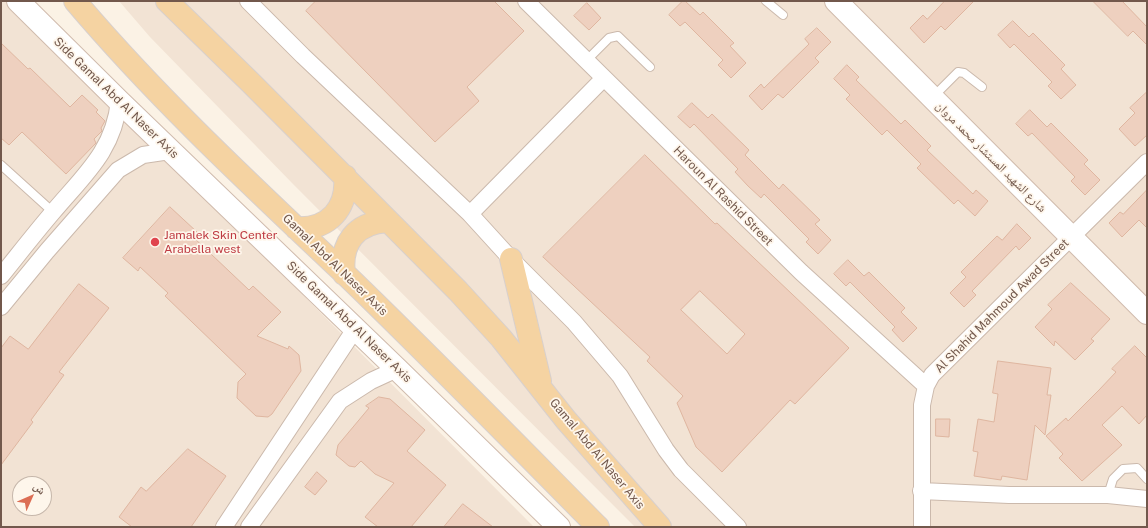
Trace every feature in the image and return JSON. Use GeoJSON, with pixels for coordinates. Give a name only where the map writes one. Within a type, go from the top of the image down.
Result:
{"type":"FeatureCollection","features":[{"type":"Feature","properties":{"kind":"main road","name":"Gamal Abd Al Naser Axis"},"geometry":{"type":"LineString","coordinates":[[75,1],[111,44],[171,106],[475,401],[598,527]]}},
{"type":"Feature","properties":{"kind":"main road","name":"Gamal Abd Al Naser Axis"},"geometry":{"type":"LineString","coordinates":[[167,1],[345,176],[387,221],[458,291],[502,338],[566,420],[660,527]]}},
{"type":"Feature","properties":{"kind":"main road"},"geometry":{"type":"LineString","coordinates":[[296,228],[315,227],[323,223],[337,211],[345,194],[345,176]]}},
{"type":"Feature","properties":{"kind":"main road"},"geometry":{"type":"LineString","coordinates":[[344,274],[344,254],[352,236],[368,224],[387,221]]}},
{"type":"Feature","properties":{"kind":"main road"},"geometry":{"type":"LineString","coordinates":[[511,259],[541,388]]}},
{"type":"Feature","properties":{"kind":"street","name":"Side Gamal Abd Al Naser Axis"},"geometry":{"type":"LineString","coordinates":[[18,1],[119,102],[355,329],[398,368],[559,527]]}},
{"type":"Feature","properties":{"kind":"street"},"geometry":{"type":"LineString","coordinates":[[248,1],[303,56],[470,214],[511,259],[574,322],[598,348],[620,376],[666,450],[681,470],[738,527]]}},
{"type":"Feature","properties":{"kind":"street","name":"Haroun Al Rashid Street"},"geometry":{"type":"LineString","coordinates":[[526,1],[800,272],[926,386]]}},
{"type":"Feature","properties":{"kind":"street","name":"شارع الشهيد المستشار محمد مروان"},"geometry":{"type":"LineString","coordinates":[[836,1],[1147,313]]}},
{"type":"Feature","properties":{"kind":"street"},"geometry":{"type":"LineString","coordinates":[[470,214],[604,78]]}},
{"type":"Feature","properties":{"kind":"street"},"geometry":{"type":"LineString","coordinates":[[1,276],[53,212],[89,171],[106,146],[117,118],[119,102]]}},
{"type":"Feature","properties":{"kind":"street"},"geometry":{"type":"LineString","coordinates":[[1,307],[41,258],[118,170],[143,156],[170,151]]}},
{"type":"Feature","properties":{"kind":"street","name":"Al Shahid Mahmoud Awad Street"},"geometry":{"type":"LineString","coordinates":[[922,527],[922,405],[926,386],[932,375],[1147,162]]}},
{"type":"Feature","properties":{"kind":"street"},"geometry":{"type":"LineString","coordinates":[[26,245],[41,258]]}},
{"type":"Feature","properties":{"kind":"street"},"geometry":{"type":"LineString","coordinates":[[224,527],[266,465],[338,352],[355,329]]}},
{"type":"Feature","properties":{"kind":"street"},"geometry":{"type":"LineString","coordinates":[[249,527],[340,401],[371,381],[398,368]]}},
{"type":"Feature","properties":{"kind":"street"},"geometry":{"type":"LineString","coordinates":[[266,465],[284,478]]}},
{"type":"Feature","properties":{"kind":"street"},"geometry":{"type":"LineString","coordinates":[[921,491],[1008,495],[1108,495],[1147,499]]}},
{"type":"Feature","properties":{"kind":"lane"},"geometry":{"type":"LineString","coordinates":[[766,1],[783,16]]}},
{"type":"Feature","properties":{"kind":"lane"},"geometry":{"type":"LineString","coordinates":[[586,61],[609,38],[618,36],[650,67]]}},
{"type":"Feature","properties":{"kind":"lane"},"geometry":{"type":"LineString","coordinates":[[932,98],[958,72],[964,73],[982,87]]}},
{"type":"Feature","properties":{"kind":"lane"},"geometry":{"type":"LineString","coordinates":[[1,165],[53,212]]}},
{"type":"Feature","properties":{"kind":"lane"},"geometry":{"type":"LineString","coordinates":[[1108,495],[1113,479],[1123,469],[1132,467],[1137,468],[1147,479]]}},
{"type":"Feature","properties":{"kind":"shaded area"},"geometry":{"type":"Polygon","coordinates":[[[1,1],[10,1],[534,527],[1,527],[1,1]]]}},
{"type":"Feature","properties":{"kind":"shaded area"},"geometry":{"type":"Polygon","coordinates":[[[119,1],[1147,1],[1147,527],[635,527],[292,183],[150,37],[119,1]]]}},
{"type":"Feature","properties":{"kind":"building"},"geometry":{"type":"Polygon","coordinates":[[[316,1],[494,1],[524,31],[467,87],[479,101],[435,142],[306,11],[316,1]]]}},
{"type":"Feature","properties":{"kind":"building"},"geometry":{"type":"Polygon","coordinates":[[[683,1],[685,1],[700,15],[703,12],[734,43],[730,46],[746,63],[731,78],[718,65],[723,60],[685,22],[680,26],[669,15],[683,1]]]}},
{"type":"Feature","properties":{"kind":"building"},"geometry":{"type":"Polygon","coordinates":[[[945,1],[974,1],[945,30],[941,26],[924,43],[910,28],[923,15],[927,19],[945,1]]]}},
{"type":"Feature","properties":{"kind":"building"},"geometry":{"type":"Polygon","coordinates":[[[1093,1],[1122,1],[1147,27],[1147,45],[1133,31],[1128,36],[1093,1]]]}},
{"type":"Feature","properties":{"kind":"building"},"geometry":{"type":"Polygon","coordinates":[[[587,3],[601,18],[589,30],[574,16],[587,3]]]}},
{"type":"Feature","properties":{"kind":"building"},"geometry":{"type":"Polygon","coordinates":[[[1013,21],[1029,37],[1033,33],[1065,65],[1061,69],[1076,85],[1061,99],[1048,86],[1052,82],[1014,44],[1010,48],[998,35],[1013,21]]]}},
{"type":"Feature","properties":{"kind":"building"},"geometry":{"type":"Polygon","coordinates":[[[817,28],[831,42],[815,58],[819,62],[783,98],[778,94],[762,110],[749,96],[761,84],[764,88],[809,44],[805,39],[817,28]]]}},
{"type":"Feature","properties":{"kind":"building"},"geometry":{"type":"Polygon","coordinates":[[[1,43],[28,69],[30,68],[70,107],[82,95],[98,110],[96,112],[105,121],[101,128],[102,131],[94,139],[96,143],[66,174],[22,132],[9,145],[1,138],[1,43]]]}},
{"type":"Feature","properties":{"kind":"building"},"geometry":{"type":"Polygon","coordinates":[[[847,65],[859,77],[856,80],[901,124],[905,120],[931,146],[927,150],[973,194],[976,190],[988,201],[975,216],[958,200],[954,204],[917,168],[921,164],[887,130],[882,135],[846,99],[850,95],[834,79],[847,65]]]}},
{"type":"Feature","properties":{"kind":"building"},"geometry":{"type":"Polygon","coordinates":[[[1147,92],[1147,135],[1135,146],[1119,129],[1135,113],[1130,108],[1147,92]]]}},
{"type":"Feature","properties":{"kind":"building"},"geometry":{"type":"Polygon","coordinates":[[[692,103],[708,118],[712,114],[749,150],[745,155],[779,189],[783,184],[820,220],[815,224],[831,240],[818,254],[806,242],[809,239],[764,194],[761,198],[748,186],[735,172],[738,169],[694,124],[690,128],[678,117],[692,103]]]}},
{"type":"Feature","properties":{"kind":"building"},"geometry":{"type":"Polygon","coordinates":[[[1030,110],[1047,127],[1051,123],[1088,160],[1084,164],[1100,180],[1085,195],[1071,181],[1075,177],[1032,133],[1028,136],[1016,124],[1030,110]]]}},
{"type":"Feature","properties":{"kind":"building"},"geometry":{"type":"Polygon","coordinates":[[[645,155],[715,224],[717,223],[849,348],[795,404],[790,400],[722,472],[696,447],[677,403],[683,396],[647,361],[650,357],[543,257],[645,155]],[[700,291],[681,310],[727,354],[745,334],[700,291]]]}},
{"type":"Feature","properties":{"kind":"building"},"geometry":{"type":"Polygon","coordinates":[[[1147,190],[1147,228],[1139,220],[1122,237],[1109,223],[1120,212],[1123,214],[1147,190]]]}},
{"type":"Feature","properties":{"kind":"building"},"geometry":{"type":"Polygon","coordinates":[[[170,207],[197,232],[193,237],[249,290],[253,286],[281,312],[257,336],[288,349],[289,346],[299,355],[301,371],[272,414],[268,417],[256,416],[237,398],[238,382],[246,374],[165,296],[168,293],[140,267],[138,271],[123,258],[170,207]]]}},
{"type":"Feature","properties":{"kind":"building"},"geometry":{"type":"Polygon","coordinates":[[[1017,224],[1031,238],[1019,250],[1016,246],[972,291],[976,295],[964,307],[950,293],[966,277],[961,272],[997,236],[1002,240],[1017,224]]]}},
{"type":"Feature","properties":{"kind":"building"},"geometry":{"type":"Polygon","coordinates":[[[848,260],[864,276],[869,272],[905,308],[901,312],[917,328],[903,342],[892,330],[895,327],[850,282],[846,286],[834,274],[848,260]]]}},
{"type":"Feature","properties":{"kind":"building"},"geometry":{"type":"Polygon","coordinates":[[[1071,283],[1110,319],[1091,339],[1094,341],[1075,360],[1055,341],[1054,346],[1035,327],[1052,309],[1048,305],[1071,283]]]}},
{"type":"Feature","properties":{"kind":"building"},"geometry":{"type":"Polygon","coordinates":[[[79,284],[109,308],[59,372],[64,375],[31,420],[33,422],[1,465],[1,348],[10,336],[28,349],[79,284]]]}},
{"type":"Feature","properties":{"kind":"building"},"geometry":{"type":"Polygon","coordinates":[[[1135,346],[1147,358],[1147,415],[1139,424],[1122,406],[1102,425],[1122,445],[1082,481],[1059,458],[1063,454],[1046,436],[1066,418],[1068,421],[1099,390],[1116,372],[1112,369],[1135,346]]]}},
{"type":"Feature","properties":{"kind":"building"},"geometry":{"type":"Polygon","coordinates":[[[998,361],[1051,368],[1047,395],[1051,395],[1045,435],[1035,425],[1027,480],[1002,476],[1001,480],[974,476],[978,452],[973,451],[978,419],[994,422],[998,394],[993,393],[998,361]]]}},
{"type":"Feature","properties":{"kind":"building"},"geometry":{"type":"Polygon","coordinates":[[[379,397],[390,399],[425,430],[407,451],[446,485],[411,527],[378,527],[365,517],[394,483],[375,474],[361,461],[355,467],[349,466],[336,455],[338,445],[369,408],[366,406],[379,397]]]}},
{"type":"Feature","properties":{"kind":"building"},"geometry":{"type":"Polygon","coordinates":[[[936,419],[950,419],[949,437],[936,436],[936,419]]]}},
{"type":"Feature","properties":{"kind":"building"},"geometry":{"type":"Polygon","coordinates":[[[188,449],[226,476],[191,527],[132,527],[119,517],[141,487],[146,491],[188,449]]]}},
{"type":"Feature","properties":{"kind":"building"},"geometry":{"type":"Polygon","coordinates":[[[317,472],[327,481],[315,495],[305,487],[317,472]]]}},
{"type":"Feature","properties":{"kind":"building"},"geometry":{"type":"Polygon","coordinates":[[[463,504],[493,527],[444,527],[463,504]]]}},
{"type":"Feature","properties":{"kind":"place","name":"Jamalek Skin Center Arabella west"},"geometry":{"type":"Point","coordinates":[155,242]}}]}
